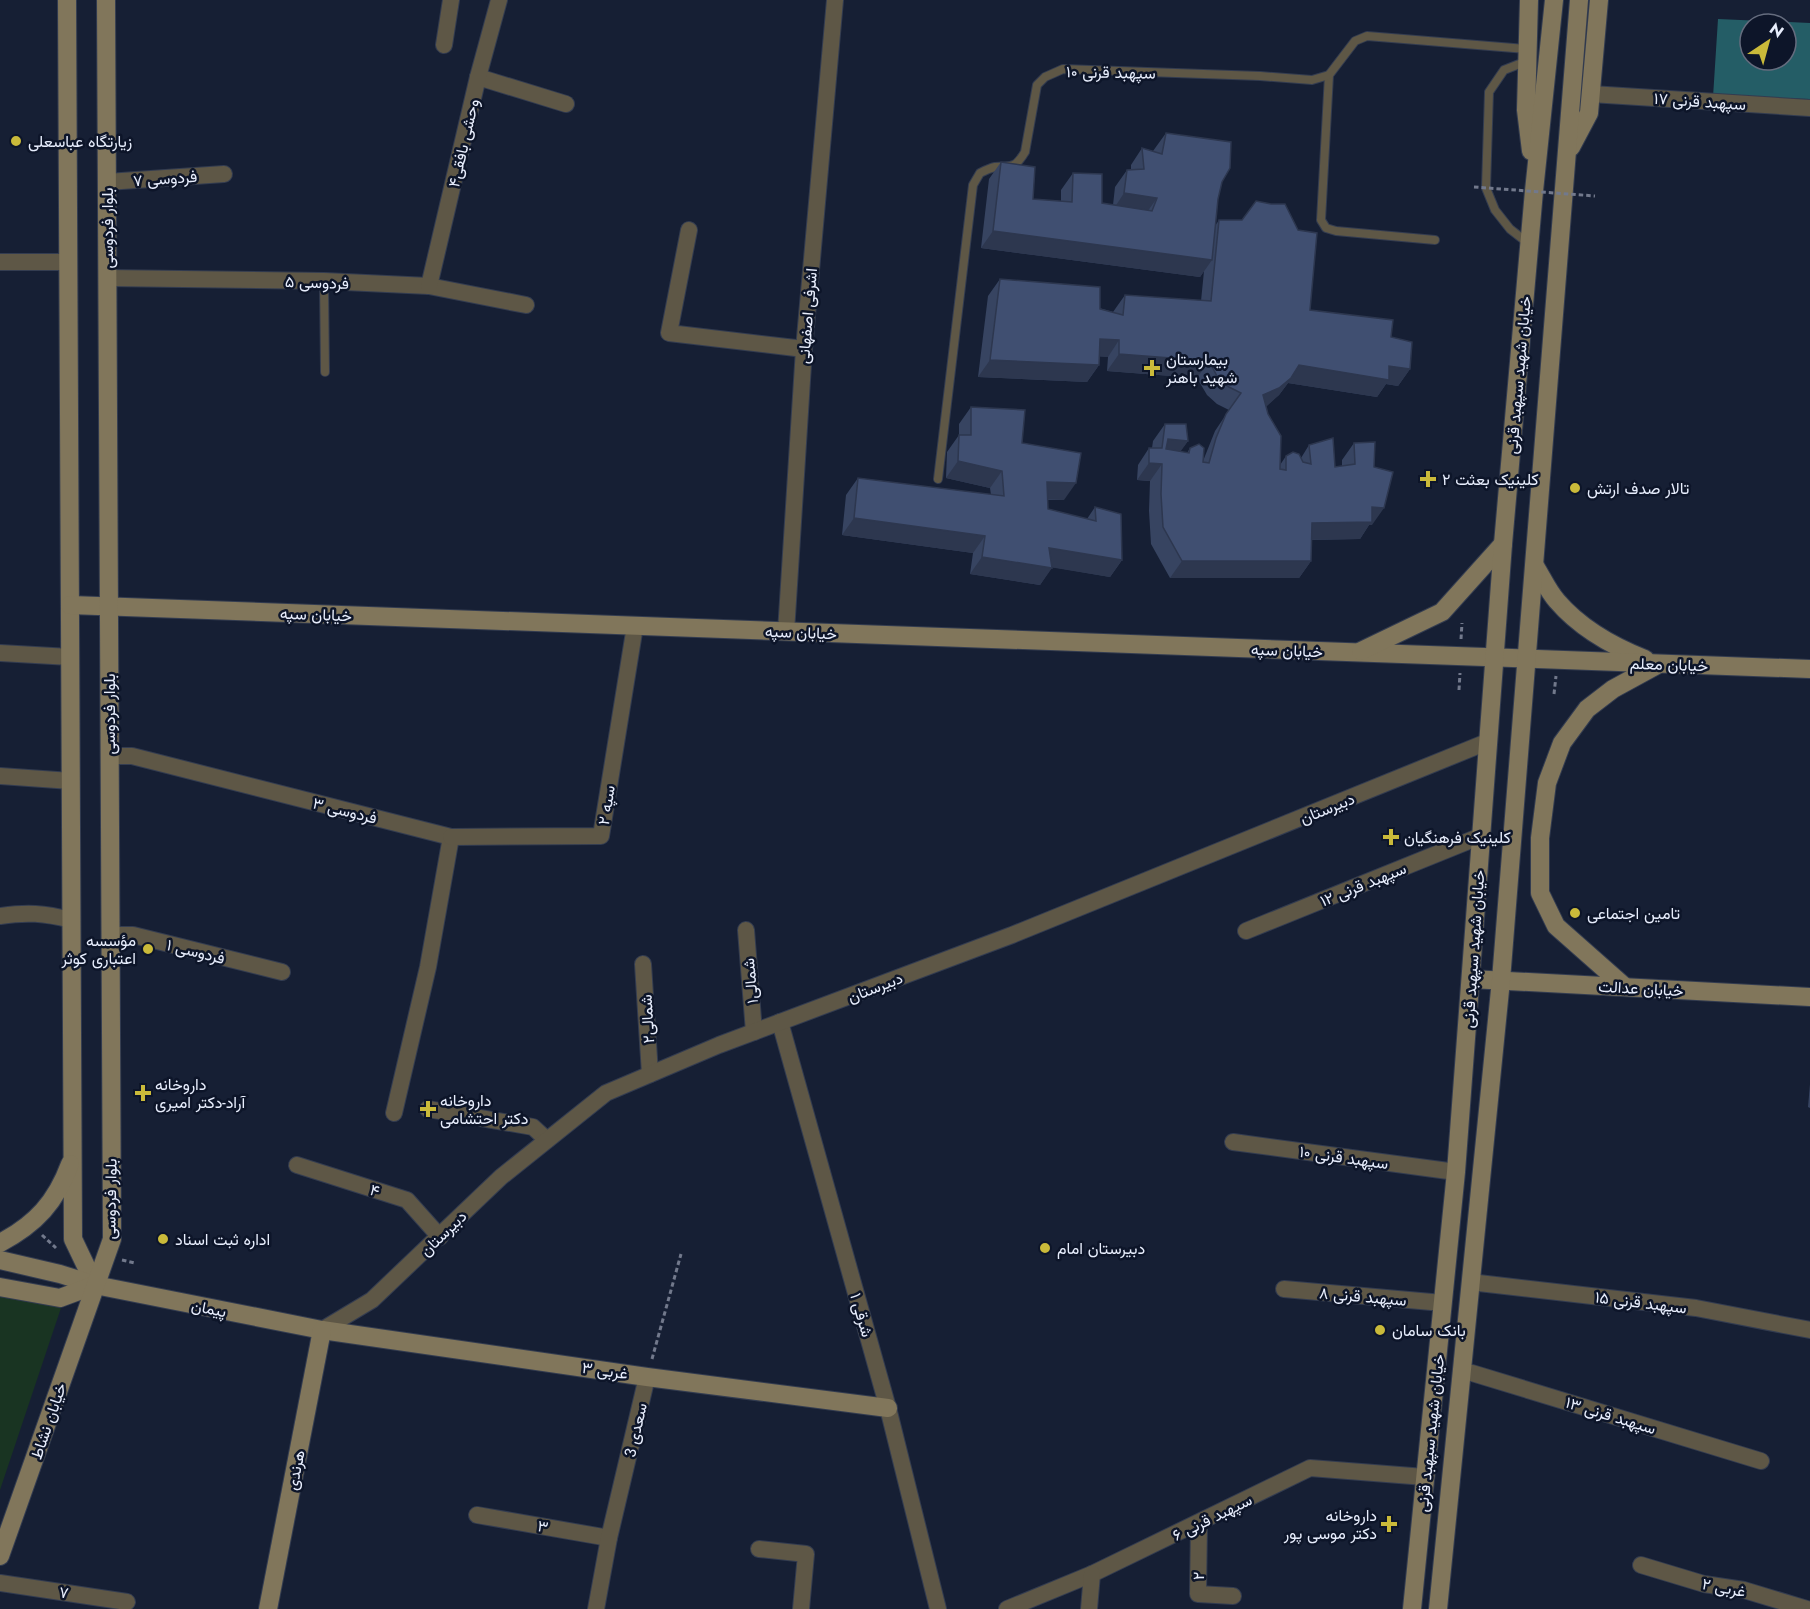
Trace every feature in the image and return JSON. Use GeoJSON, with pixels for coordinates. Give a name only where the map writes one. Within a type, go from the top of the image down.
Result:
{"type":"FeatureCollection","features":[{"type":"Feature","properties":{"kind":"main road","name":"بلوار فردوسی"},"geometry":{"type":"LineString","coordinates":[[67,0],[73,1239],[95,1286]]}},
{"type":"Feature","properties":{"kind":"main road","name":"بلوار فردوسی"},"geometry":{"type":"LineString","coordinates":[[95,1286],[112,1239],[106,0]]}},
{"type":"Feature","properties":{"kind":"main road"},"geometry":{"type":"LineString","coordinates":[[1529,0],[1526,110],[1534,186]]}},
{"type":"Feature","properties":{"kind":"main road","name":"خیابان شهید سپهبد قرنی"},"geometry":{"type":"LineString","coordinates":[[1412,1609],[1456,1172],[1503,544],[1534,186],[1554,0]]}},
{"type":"Feature","properties":{"kind":"main road","name":"خیابان شهید سپهبد قرنی"},"geometry":{"type":"LineString","coordinates":[[1438,1609],[1501,980],[1579,0]]}},
{"type":"Feature","properties":{"kind":"main road"},"geometry":{"type":"LineString","coordinates":[[1567,154],[1589,113],[1599,0]]}},
{"type":"Feature","properties":{"kind":"main road"},"geometry":{"type":"LineString","coordinates":[[1357,653],[1442,612],[1503,544]]}},
{"type":"Feature","properties":{"kind":"main road"},"geometry":{"type":"LineString","coordinates":[[1535,566],[1555,600],[1580,624],[1613,646],[1658,664]]}},
{"type":"Feature","properties":{"kind":"main road","name":"خیابان سپه"},"geometry":{"type":"LineString","coordinates":[[70,605],[1494,658]]}},
{"type":"Feature","properties":{"kind":"main road","name":"خیابان معلم"},"geometry":{"type":"LineString","coordinates":[[1494,658],[1810,669]]}},
{"type":"Feature","properties":{"kind":"main road"},"geometry":{"type":"LineString","coordinates":[[1625,987],[1556,926],[1540,893],[1540,838],[1547,783],[1562,743],[1587,708],[1613,689],[1658,664]]}},
{"type":"Feature","properties":{"kind":"main road","name":"خیابان عدالت"},"geometry":{"type":"LineString","coordinates":[[1471,978],[1810,997]]}},
{"type":"Feature","properties":{"kind":"main road"},"geometry":{"type":"LineString","coordinates":[[0,1243],[15,1235],[47,1209],[65,1177],[72,1157]]}},
{"type":"Feature","properties":{"kind":"main road","name":"پیمان"},"geometry":{"type":"LineString","coordinates":[[0,1260],[60,1274],[95,1286],[322,1330]]}},
{"type":"Feature","properties":{"kind":"main road"},"geometry":{"type":"LineString","coordinates":[[0,1287],[60,1298],[95,1286]]}},
{"type":"Feature","properties":{"kind":"main road","name":"خیابان نشاط"},"geometry":{"type":"LineString","coordinates":[[0,1556],[95,1286]]}},
{"type":"Feature","properties":{"kind":"main road","name":"۳ غربی"},"geometry":{"type":"LineString","coordinates":[[322,1330],[647,1377],[888,1408]]}},
{"type":"Feature","properties":{"kind":"main road","name":"هرندی"},"geometry":{"type":"LineString","coordinates":[[268,1609],[322,1330]]}},
{"type":"Feature","properties":{"kind":"street"},"geometry":{"type":"LineString","coordinates":[[444,45],[451,0]]}},
{"type":"Feature","properties":{"kind":"street","name":"وحشی بافقی۴"},"geometry":{"type":"LineString","coordinates":[[429,286],[478,77],[499,0]]}},
{"type":"Feature","properties":{"kind":"street","name":"اشرفی اصفهانی"},"geometry":{"type":"LineString","coordinates":[[786,632],[804,350],[835,0]]}},
{"type":"Feature","properties":{"kind":"street"},"geometry":{"type":"LineString","coordinates":[[478,77],[566,104]]}},
{"type":"Feature","properties":{"kind":"street","name":"سپهبد قرنی ۱۷"},"geometry":{"type":"LineString","coordinates":[[1591,94],[1810,108]]}},
{"type":"Feature","properties":{"kind":"street","name":"فردوسی ۷"},"geometry":{"type":"LineString","coordinates":[[107,182],[224,174]]}},
{"type":"Feature","properties":{"kind":"street"},"geometry":{"type":"LineString","coordinates":[[689,230],[669,333],[804,350]]}},
{"type":"Feature","properties":{"kind":"street"},"geometry":{"type":"LineString","coordinates":[[0,262],[68,262]]}},
{"type":"Feature","properties":{"kind":"street","name":"فردوسی ۵"},"geometry":{"type":"LineString","coordinates":[[107,278],[324,281],[429,286],[526,305]]}},
{"type":"Feature","properties":{"kind":"street","name":"سپه ۲"},"geometry":{"type":"LineString","coordinates":[[451,837],[601,836],[635,626]]}},
{"type":"Feature","properties":{"kind":"street"},"geometry":{"type":"LineString","coordinates":[[0,653],[70,657]]}},
{"type":"Feature","properties":{"kind":"street","name":"دبیرستان"},"geometry":{"type":"LineString","coordinates":[[322,1330],[372,1300],[501,1176],[606,1093],[754,1032],[1012,935],[1487,742]]}},
{"type":"Feature","properties":{"kind":"street","name":"فردوسی ۳"},"geometry":{"type":"LineString","coordinates":[[110,756],[132,756],[451,837]]}},
{"type":"Feature","properties":{"kind":"street"},"geometry":{"type":"LineString","coordinates":[[0,776],[71,781]]}},
{"type":"Feature","properties":{"kind":"street","name":"سپهبد قرنی ۱۲"},"geometry":{"type":"LineString","coordinates":[[1246,931],[1481,836]]}},
{"type":"Feature","properties":{"kind":"street"},"geometry":{"type":"LineString","coordinates":[[394,1113],[428,967],[451,837]]}},
{"type":"Feature","properties":{"kind":"street"},"geometry":{"type":"LineString","coordinates":[[0,916],[26,912],[71,920]]}},
{"type":"Feature","properties":{"kind":"street","name":"شمالی۱"},"geometry":{"type":"LineString","coordinates":[[746,930],[754,1032]]}},
{"type":"Feature","properties":{"kind":"street","name":"فردوسی ۱"},"geometry":{"type":"LineString","coordinates":[[110,935],[133,935],[282,972]]}},
{"type":"Feature","properties":{"kind":"street","name":"شمالی۲"},"geometry":{"type":"LineString","coordinates":[[644,964],[650,1074]]}},
{"type":"Feature","properties":{"kind":"street","name":"شرقی ۱"},"geometry":{"type":"LineString","coordinates":[[780,1022],[888,1408],[938,1609]]}},
{"type":"Feature","properties":{"kind":"street"},"geometry":{"type":"LineString","coordinates":[[428,1109],[533,1127],[547,1140]]}},
{"type":"Feature","properties":{"kind":"street","name":"سپهبد قرنی ۱۰"},"geometry":{"type":"LineString","coordinates":[[1233,1142],[1456,1172]]}},
{"type":"Feature","properties":{"kind":"street","name":"۴"},"geometry":{"type":"LineString","coordinates":[[297,1165],[407,1200],[440,1237]]}},
{"type":"Feature","properties":{"kind":"street","name":"سپهبد قرنی ۱۵"},"geometry":{"type":"LineString","coordinates":[[1470,1282],[1696,1308],[1810,1330]]}},
{"type":"Feature","properties":{"kind":"street","name":"سپهبد قرنی ۸"},"geometry":{"type":"LineString","coordinates":[[1284,1288],[1443,1303]]}},
{"type":"Feature","properties":{"kind":"street","name":"سپهبد قرنی ۱۳"},"geometry":{"type":"LineString","coordinates":[[1461,1372],[1472,1373],[1761,1461]]}},
{"type":"Feature","properties":{"kind":"street","name":"سعدی 3"},"geometry":{"type":"LineString","coordinates":[[596,1608],[609,1538],[647,1377]]}},
{"type":"Feature","properties":{"kind":"street","name":"سپهبد قرنی ۶"},"geometry":{"type":"LineString","coordinates":[[1007,1609],[1092,1574],[1199,1524],[1310,1468],[1425,1477]]}},
{"type":"Feature","properties":{"kind":"street","name":"۳"},"geometry":{"type":"LineString","coordinates":[[477,1515],[609,1538]]}},
{"type":"Feature","properties":{"kind":"street","name":"۲"},"geometry":{"type":"LineString","coordinates":[[1199,1524],[1198,1594],[1233,1596]]}},
{"type":"Feature","properties":{"kind":"street"},"geometry":{"type":"LineString","coordinates":[[759,1549],[806,1554],[801,1609]]}},
{"type":"Feature","properties":{"kind":"street","name":"غربی ۲"},"geometry":{"type":"LineString","coordinates":[[1641,1565],[1704,1584],[1744,1590],[1807,1609]]}},
{"type":"Feature","properties":{"kind":"street"},"geometry":{"type":"LineString","coordinates":[[1089,1609],[1092,1574]]}},
{"type":"Feature","properties":{"kind":"street","name":"۷"},"geometry":{"type":"LineString","coordinates":[[0,1583],[127,1602]]}},
{"type":"Feature","properties":{"kind":"street"},"geometry":{"type":"LineString","coordinates":[[596,1608],[613,1609]]}},
{"type":"Feature","properties":{"kind":"lane"},"geometry":{"type":"LineString","coordinates":[[1435,240],[1336,231],[1326,228],[1321,220],[1329,75],[1354,41],[1367,36],[1527,55]]}},
{"type":"Feature","properties":{"kind":"lane"},"geometry":{"type":"LineString","coordinates":[[1527,55],[1504,70],[1489,92],[1486,188],[1495,210],[1505,223],[1529,243]]}},
{"type":"Feature","properties":{"kind":"lane","name":"سپهبد قرنی ۱۰"},"geometry":{"type":"LineString","coordinates":[[938,478],[973,185],[980,173],[994,167],[1008,168],[1020,161],[1025,152],[1037,85],[1045,77],[1063,69],[1260,75],[1312,80],[1329,75]]}},
{"type":"Feature","properties":{"kind":"lane"},"geometry":{"type":"LineString","coordinates":[[324,281],[325,372]]}},
{"type":"Feature","properties":{"kind":"path"},"geometry":{"type":"LineString","coordinates":[[1474,187],[1534,186],[1564,193],[1595,196]]}},
{"type":"Feature","properties":{"kind":"path"},"geometry":{"type":"LineString","coordinates":[[647,1377],[681,1254]]}},
{"type":"Feature","properties":{"kind":"shaded area"},"geometry":{"type":"Polygon","coordinates":[[[1718,19],[1738,20],[1738,72],[1798,72],[1798,22],[1810,23],[1810,99],[1713,97],[1718,19]]]}},
{"type":"Feature","properties":{"kind":"shaded area"},"geometry":{"type":"Polygon","coordinates":[[[0,1294],[62,1305],[0,1490],[0,1294]]]}},
{"type":"Feature","properties":{"kind":"building"},"geometry":{"type":"Polygon","coordinates":[[[1166,133],[1231,142],[1230,168],[1222,182],[1218,199],[1212,260],[993,231],[1001,162],[1035,167],[1033,199],[1072,202],[1073,173],[1102,174],[1102,203],[1152,211],[1157,198],[1124,193],[1127,170],[1144,169],[1142,148],[1162,154],[1166,133]]]}},
{"type":"Feature","properties":{"kind":"building"},"geometry":{"type":"Polygon","coordinates":[[[1256,201],[1285,204],[1298,230],[1317,233],[1310,310],[1393,320],[1391,337],[1412,342],[1410,369],[1389,366],[1389,380],[1299,365],[1291,378],[1279,388],[1263,395],[1268,414],[1281,436],[1280,469],[1286,470],[1286,456],[1293,452],[1299,454],[1303,462],[1311,464],[1309,445],[1333,438],[1335,467],[1355,464],[1354,443],[1375,442],[1374,467],[1393,472],[1384,508],[1372,507],[1372,522],[1312,523],[1311,561],[1182,561],[1163,527],[1162,464],[1149,463],[1149,448],[1162,448],[1165,424],[1186,424],[1188,441],[1168,439],[1166,449],[1189,453],[1190,448],[1199,444],[1204,448],[1203,462],[1209,463],[1226,414],[1241,393],[1218,378],[1209,361],[1119,354],[1119,340],[1100,339],[1099,365],[990,360],[1000,279],[1100,287],[1100,309],[1123,315],[1125,295],[1211,301],[1219,220],[1242,220],[1256,201]]]}},
{"type":"Feature","properties":{"kind":"building"},"geometry":{"type":"Polygon","coordinates":[[[971,407],[1025,410],[1022,443],[1081,453],[1076,483],[1047,482],[1048,509],[1096,521],[1095,507],[1121,514],[1122,560],[1049,548],[1052,568],[982,557],[985,536],[854,518],[858,478],[1004,496],[1002,471],[958,461],[959,435],[971,435],[971,407]]]}},
{"type":"Feature","properties":{"kind":"place","name":"زیارتگاه عباسعلی"},"geometry":{"type":"Point","coordinates":[16,141]}},
{"type":"Feature","properties":{"kind":"place","name":"بیمارستان شهید باهنر"},"geometry":{"type":"Point","coordinates":[1152,368]}},
{"type":"Feature","properties":{"kind":"place","name":"کلینیک بعثت ۲"},"geometry":{"type":"Point","coordinates":[1428,479]}},
{"type":"Feature","properties":{"kind":"place","name":"تالار صدف ارتش"},"geometry":{"type":"Point","coordinates":[1575,488]}},
{"type":"Feature","properties":{"kind":"place","name":"کلینیک فرهنگیان"},"geometry":{"type":"Point","coordinates":[1391,837]}},
{"type":"Feature","properties":{"kind":"place","name":"تامین اجتماعی"},"geometry":{"type":"Point","coordinates":[1575,913]}},
{"type":"Feature","properties":{"kind":"place","name":"مؤسسه اعتباری کوثر"},"geometry":{"type":"Point","coordinates":[148,949]}},
{"type":"Feature","properties":{"kind":"place","name":"داروخانه آراد-دکتر امیری"},"geometry":{"type":"Point","coordinates":[143,1093]}},
{"type":"Feature","properties":{"kind":"place","name":"داروخانه دکتر احتشامی"},"geometry":{"type":"Point","coordinates":[428,1109]}},
{"type":"Feature","properties":{"kind":"place","name":"اداره ثبت اسناد"},"geometry":{"type":"Point","coordinates":[163,1239]}},
{"type":"Feature","properties":{"kind":"place","name":"دبیرستان امام"},"geometry":{"type":"Point","coordinates":[1045,1248]}},
{"type":"Feature","properties":{"kind":"place","name":"بانک سامان"},"geometry":{"type":"Point","coordinates":[1380,1330]}},
{"type":"Feature","properties":{"kind":"place","name":"داروخانه دکتر موسی پور"},"geometry":{"type":"Point","coordinates":[1389,1524]}}]}
